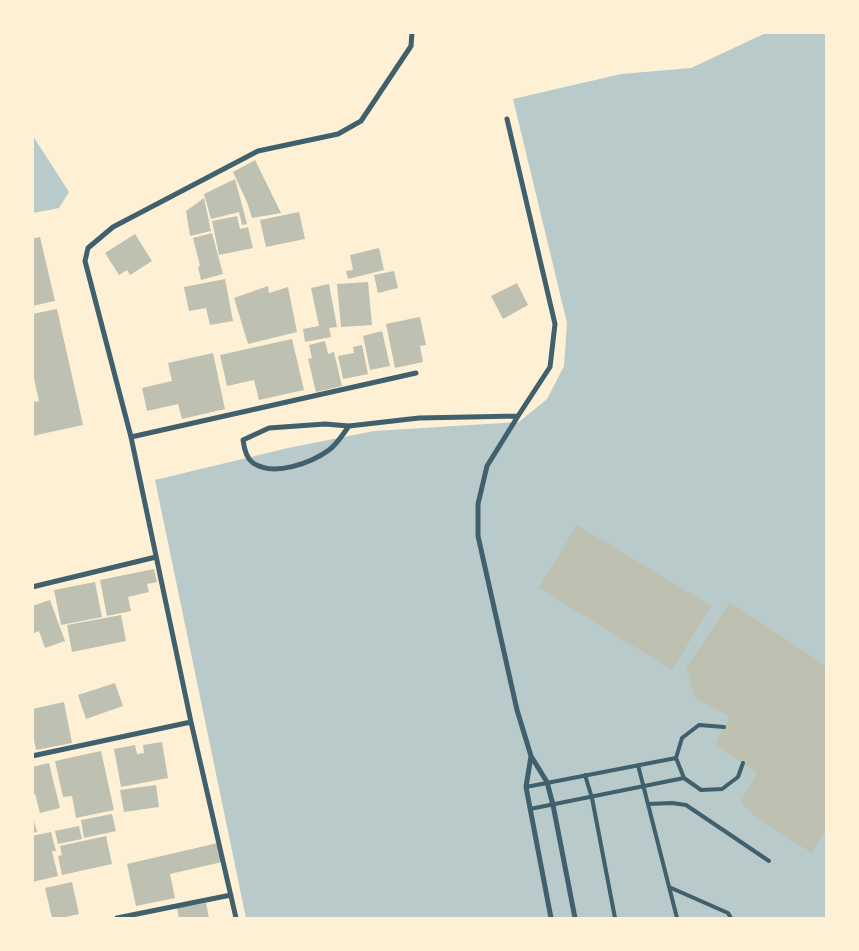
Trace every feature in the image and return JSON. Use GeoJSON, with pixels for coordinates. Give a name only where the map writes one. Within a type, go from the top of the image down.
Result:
{"type":"FeatureCollection","features":[{"type":"Feature","properties":{"kind":"street"},"geometry":{"type":"LineString","coordinates":[[236,918],[191,722],[131,437],[85,261],[88,248],[113,227],[258,151],[338,134],[360,121],[411,46],[412,32]]}},
{"type":"Feature","properties":{"kind":"street"},"geometry":{"type":"LineString","coordinates":[[507,119],[555,324],[550,367],[488,466],[478,504],[478,536],[517,710],[531,756],[547,782],[553,805],[575,918]]}},
{"type":"Feature","properties":{"kind":"street"},"geometry":{"type":"LineString","coordinates":[[131,437],[416,373]]}},
{"type":"Feature","properties":{"kind":"street"},"geometry":{"type":"LineString","coordinates":[[349,426],[330,450],[296,467],[272,469],[253,463],[245,452],[243,440],[270,428],[324,424],[349,426],[419,418],[518,416]]}},
{"type":"Feature","properties":{"kind":"street"},"geometry":{"type":"LineString","coordinates":[[32,587],[156,557]]}},
{"type":"Feature","properties":{"kind":"street"},"geometry":{"type":"LineString","coordinates":[[32,756],[191,722]]}},
{"type":"Feature","properties":{"kind":"street"},"geometry":{"type":"LineString","coordinates":[[531,756],[526,787],[551,918]]}},
{"type":"Feature","properties":{"kind":"street"},"geometry":{"type":"LineString","coordinates":[[117,918],[231,895]]}},
{"type":"Feature","properties":{"kind":"lane"},"geometry":{"type":"LineString","coordinates":[[724,727],[699,726],[682,738],[676,758],[684,778],[701,790],[722,790],[738,777],[743,763]]}},
{"type":"Feature","properties":{"kind":"lane"},"geometry":{"type":"LineString","coordinates":[[526,787],[676,758]]}},
{"type":"Feature","properties":{"kind":"lane"},"geometry":{"type":"LineString","coordinates":[[638,765],[677,918]]}},
{"type":"Feature","properties":{"kind":"lane"},"geometry":{"type":"LineString","coordinates":[[585,775],[592,798],[615,918]]}},
{"type":"Feature","properties":{"kind":"lane"},"geometry":{"type":"LineString","coordinates":[[530,809],[644,788],[684,778]]}},
{"type":"Feature","properties":{"kind":"lane"},"geometry":{"type":"LineString","coordinates":[[648,804],[672,803],[686,805],[769,861]]}},
{"type":"Feature","properties":{"kind":"lane"},"geometry":{"type":"LineString","coordinates":[[669,887],[728,913],[731,918]]}},
{"type":"Feature","properties":{"kind":"shaded area"},"geometry":{"type":"Polygon","coordinates":[[[766,33],[826,33],[826,918],[246,918],[155,480],[288,448],[374,431],[519,422],[547,399],[564,366],[567,323],[513,99],[621,74],[691,68],[766,33]]]}},
{"type":"Feature","properties":{"kind":"shaded area"},"geometry":{"type":"Polygon","coordinates":[[[33,136],[69,192],[59,208],[33,213],[33,136]]]}},
{"type":"Feature","properties":{"kind":"building"},"geometry":{"type":"Polygon","coordinates":[[[255,160],[281,213],[252,218],[233,172],[255,160]]]}},
{"type":"Feature","properties":{"kind":"building"},"geometry":{"type":"Polygon","coordinates":[[[235,179],[247,224],[242,225],[239,212],[211,219],[204,194],[235,179]]]}},
{"type":"Feature","properties":{"kind":"building"},"geometry":{"type":"Polygon","coordinates":[[[204,198],[211,231],[190,236],[186,211],[204,198]]]}},
{"type":"Feature","properties":{"kind":"building"},"geometry":{"type":"Polygon","coordinates":[[[299,212],[305,239],[266,247],[260,220],[299,212]]]}},
{"type":"Feature","properties":{"kind":"building"},"geometry":{"type":"Polygon","coordinates":[[[237,216],[240,229],[248,227],[253,248],[219,255],[212,221],[237,216]]]}},
{"type":"Feature","properties":{"kind":"building"},"geometry":{"type":"Polygon","coordinates":[[[212,233],[223,274],[201,280],[198,267],[200,266],[193,238],[212,233]]]}},
{"type":"Feature","properties":{"kind":"building"},"geometry":{"type":"Polygon","coordinates":[[[135,234],[152,261],[130,275],[127,270],[119,275],[105,253],[135,234]]]}},
{"type":"Feature","properties":{"kind":"building"},"geometry":{"type":"Polygon","coordinates":[[[40,237],[55,301],[32,306],[32,239],[40,237]]]}},
{"type":"Feature","properties":{"kind":"building"},"geometry":{"type":"Polygon","coordinates":[[[379,248],[384,270],[348,279],[346,271],[353,270],[350,255],[379,248]]]}},
{"type":"Feature","properties":{"kind":"building"},"geometry":{"type":"Polygon","coordinates":[[[394,271],[398,288],[378,293],[374,275],[394,271]]]}},
{"type":"Feature","properties":{"kind":"building"},"geometry":{"type":"Polygon","coordinates":[[[225,279],[233,321],[210,325],[206,308],[189,311],[184,287],[225,279]]]}},
{"type":"Feature","properties":{"kind":"building"},"geometry":{"type":"Polygon","coordinates":[[[368,282],[372,325],[341,327],[337,284],[368,282]]]}},
{"type":"Feature","properties":{"kind":"building"},"geometry":{"type":"Polygon","coordinates":[[[517,283],[528,305],[503,319],[491,296],[517,283]]]}},
{"type":"Feature","properties":{"kind":"building"},"geometry":{"type":"Polygon","coordinates":[[[329,284],[337,327],[329,328],[331,337],[305,342],[303,329],[319,326],[311,288],[329,284]]]}},
{"type":"Feature","properties":{"kind":"building"},"geometry":{"type":"Polygon","coordinates":[[[268,286],[269,293],[288,287],[297,332],[248,344],[234,298],[268,286]]]}},
{"type":"Feature","properties":{"kind":"building"},"geometry":{"type":"Polygon","coordinates":[[[57,309],[83,425],[32,436],[32,402],[39,401],[32,370],[32,314],[57,309]]]}},
{"type":"Feature","properties":{"kind":"building"},"geometry":{"type":"Polygon","coordinates":[[[420,317],[426,345],[420,346],[423,362],[395,368],[386,324],[420,317]]]}},
{"type":"Feature","properties":{"kind":"building"},"geometry":{"type":"Polygon","coordinates":[[[382,331],[390,366],[370,370],[363,336],[382,331]]]}},
{"type":"Feature","properties":{"kind":"building"},"geometry":{"type":"Polygon","coordinates":[[[292,339],[304,390],[259,400],[254,380],[227,386],[220,355],[292,339]]]}},
{"type":"Feature","properties":{"kind":"building"},"geometry":{"type":"Polygon","coordinates":[[[325,341],[328,354],[334,352],[342,386],[316,392],[308,359],[312,358],[309,345],[325,341]]]}},
{"type":"Feature","properties":{"kind":"building"},"geometry":{"type":"Polygon","coordinates":[[[362,345],[368,374],[343,379],[338,356],[354,353],[353,347],[362,345]]]}},
{"type":"Feature","properties":{"kind":"building"},"geometry":{"type":"Polygon","coordinates":[[[213,353],[225,409],[182,419],[178,404],[147,411],[142,388],[172,381],[168,363],[213,353]]]}},
{"type":"Feature","properties":{"kind":"building"},"geometry":{"type":"Polygon","coordinates":[[[577,525],[711,606],[672,670],[539,588],[577,525]]]}},
{"type":"Feature","properties":{"kind":"building"},"geometry":{"type":"Polygon","coordinates":[[[154,569],[157,582],[147,584],[149,592],[128,597],[131,611],[107,616],[100,580],[154,569]]]}},
{"type":"Feature","properties":{"kind":"building"},"geometry":{"type":"Polygon","coordinates":[[[95,582],[102,617],[61,625],[54,590],[95,582]]]}},
{"type":"Feature","properties":{"kind":"building"},"geometry":{"type":"Polygon","coordinates":[[[50,600],[65,641],[45,648],[39,631],[32,634],[32,606],[50,600]]]}},
{"type":"Feature","properties":{"kind":"building"},"geometry":{"type":"Polygon","coordinates":[[[730,602],[826,666],[826,828],[812,853],[761,821],[740,803],[757,773],[715,744],[730,716],[696,699],[686,668],[730,602]]]}},
{"type":"Feature","properties":{"kind":"building"},"geometry":{"type":"Polygon","coordinates":[[[121,615],[126,641],[72,652],[67,625],[121,615]]]}},
{"type":"Feature","properties":{"kind":"building"},"geometry":{"type":"Polygon","coordinates":[[[115,683],[123,706],[86,719],[78,695],[115,683]]]}},
{"type":"Feature","properties":{"kind":"building"},"geometry":{"type":"Polygon","coordinates":[[[64,702],[72,743],[36,750],[32,730],[32,709],[64,702]]]}},
{"type":"Feature","properties":{"kind":"building"},"geometry":{"type":"Polygon","coordinates":[[[162,742],[168,778],[121,787],[114,749],[135,745],[137,754],[144,753],[143,745],[162,742]]]}},
{"type":"Feature","properties":{"kind":"building"},"geometry":{"type":"Polygon","coordinates":[[[101,751],[114,810],[76,818],[72,796],[63,797],[55,761],[101,751]]]}},
{"type":"Feature","properties":{"kind":"building"},"geometry":{"type":"Polygon","coordinates":[[[49,763],[60,808],[40,813],[35,794],[32,795],[32,767],[49,763]]]}},
{"type":"Feature","properties":{"kind":"building"},"geometry":{"type":"Polygon","coordinates":[[[156,785],[159,807],[124,812],[120,790],[156,785]]]}},
{"type":"Feature","properties":{"kind":"building"},"geometry":{"type":"Polygon","coordinates":[[[32,814],[37,832],[32,833],[32,814]]]}},
{"type":"Feature","properties":{"kind":"building"},"geometry":{"type":"Polygon","coordinates":[[[112,814],[116,831],[84,838],[81,820],[112,814]]]}},
{"type":"Feature","properties":{"kind":"building"},"geometry":{"type":"Polygon","coordinates":[[[79,826],[82,839],[58,844],[55,831],[79,826]]]}},
{"type":"Feature","properties":{"kind":"building"},"geometry":{"type":"Polygon","coordinates":[[[51,832],[56,851],[52,851],[58,876],[32,882],[32,836],[51,832]]]}},
{"type":"Feature","properties":{"kind":"building"},"geometry":{"type":"Polygon","coordinates":[[[106,836],[112,864],[62,875],[58,856],[62,855],[60,846],[106,836]]]}},
{"type":"Feature","properties":{"kind":"building"},"geometry":{"type":"Polygon","coordinates":[[[218,843],[222,862],[170,874],[175,898],[136,906],[127,864],[218,843]]]}},
{"type":"Feature","properties":{"kind":"building"},"geometry":{"type":"Polygon","coordinates":[[[72,882],[79,914],[52,918],[45,888],[72,882]]]}},
{"type":"Feature","properties":{"kind":"building"},"geometry":{"type":"Polygon","coordinates":[[[206,903],[209,918],[179,918],[177,908],[206,903]]]}}]}
